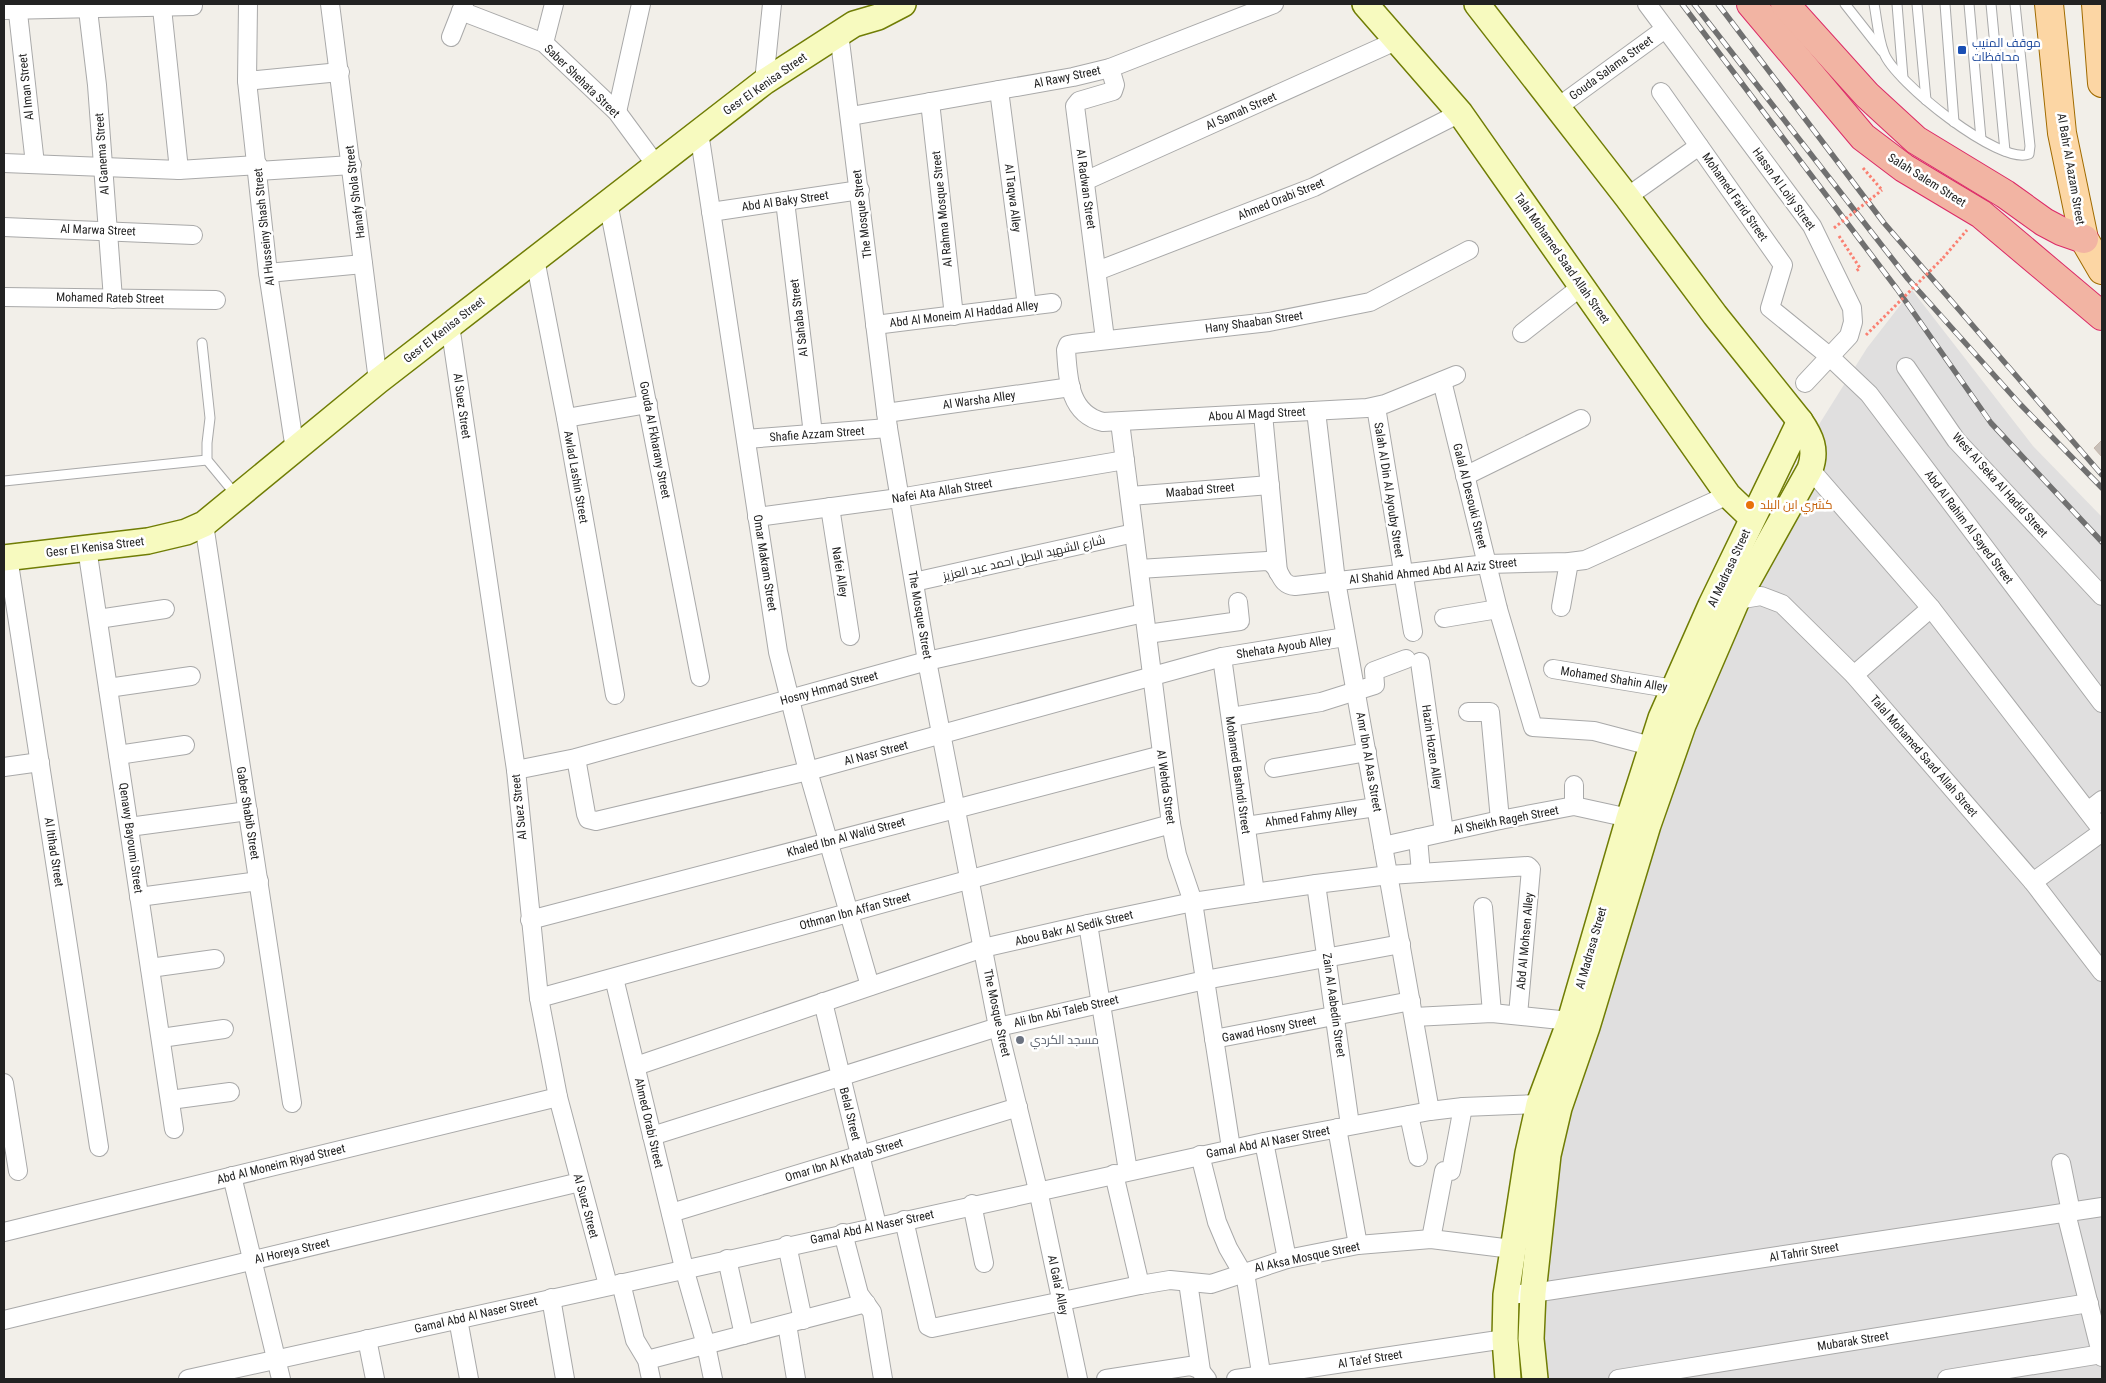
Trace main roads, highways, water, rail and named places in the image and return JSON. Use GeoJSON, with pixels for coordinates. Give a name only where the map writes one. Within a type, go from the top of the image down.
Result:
{"type":"FeatureCollection","features":[{"type":"Feature","properties":{"kind":"highway","name":"Salah Salem Street"},"geometry":{"type":"LineString","coordinates":[[1751,4],[1863,137],[1904,168],[1977,211],[2102,316]]}},
{"type":"Feature","properties":{"kind":"highway"},"geometry":{"type":"LineString","coordinates":[[1785,4],[1866,95],[1916,140],[2006,194],[2044,222],[2084,239]]}},
{"type":"Feature","properties":{"kind":"main road","name":"Gesr El Kenisa Street"},"geometry":{"type":"LineString","coordinates":[[847,29],[870,4]]}},
{"type":"Feature","properties":{"kind":"main road","name":"Gesr El Kenisa Street"},"geometry":{"type":"LineString","coordinates":[[6,557],[167,538],[204,524],[378,381],[764,82],[847,29],[878,17],[903,4]]}},
{"type":"Feature","properties":{"kind":"main road","name":"Talal Mohamed Saad Allah Street"},"geometry":{"type":"LineString","coordinates":[[1365,4],[1460,113],[1728,495],[1752,518]]}},
{"type":"Feature","properties":{"kind":"main road"},"geometry":{"type":"LineString","coordinates":[[1477,4],[1627,197],[1715,315],[1800,421]]}},
{"type":"Feature","properties":{"kind":"main road","name":"Al Bahr Al Aazam Street"},"geometry":{"type":"LineString","coordinates":[[2049,4],[2062,133],[2084,239],[2102,270]]}},
{"type":"Feature","properties":{"kind":"main road"},"geometry":{"type":"LineString","coordinates":[[2096,4],[2102,83]]}},
{"type":"Feature","properties":{"kind":"main road","name":"Al Madrasa Street"},"geometry":{"type":"LineString","coordinates":[[1508,1379],[1505,1339],[1506,1295],[1528,1153],[1549,1106],[1587,1027],[1646,834],[1673,753],[1737,600],[1814,460],[1814,448],[1810,436],[1800,421],[1711,605],[1651,746],[1628,818],[1570,1021],[1549,1106],[1548,1155],[1532,1293],[1531,1339],[1534,1379]]}},
{"type":"Feature","properties":{"kind":"railway"},"geometry":{"type":"LineString","coordinates":[[1682,4],[1897,289],[1991,423],[2102,542]]}},
{"type":"Feature","properties":{"kind":"railway"},"geometry":{"type":"LineString","coordinates":[[1694,4],[1908,279],[2019,403],[2102,488]]}},
{"type":"Feature","properties":{"kind":"railway"},"geometry":{"type":"LineString","coordinates":[[1718,4],[1884,223],[2102,475]]}},
{"type":"Feature","properties":{"kind":"place","name":"موقف المنيب محافظات"},"geometry":{"type":"Point","coordinates":[1962,50]}},
{"type":"Feature","properties":{"kind":"place","name":"كشري ابن البلد"},"geometry":{"type":"Point","coordinates":[1750,505]}},
{"type":"Feature","properties":{"kind":"place","name":"مسجد الكردي"},"geometry":{"type":"Point","coordinates":[1020,1040]}}]}
